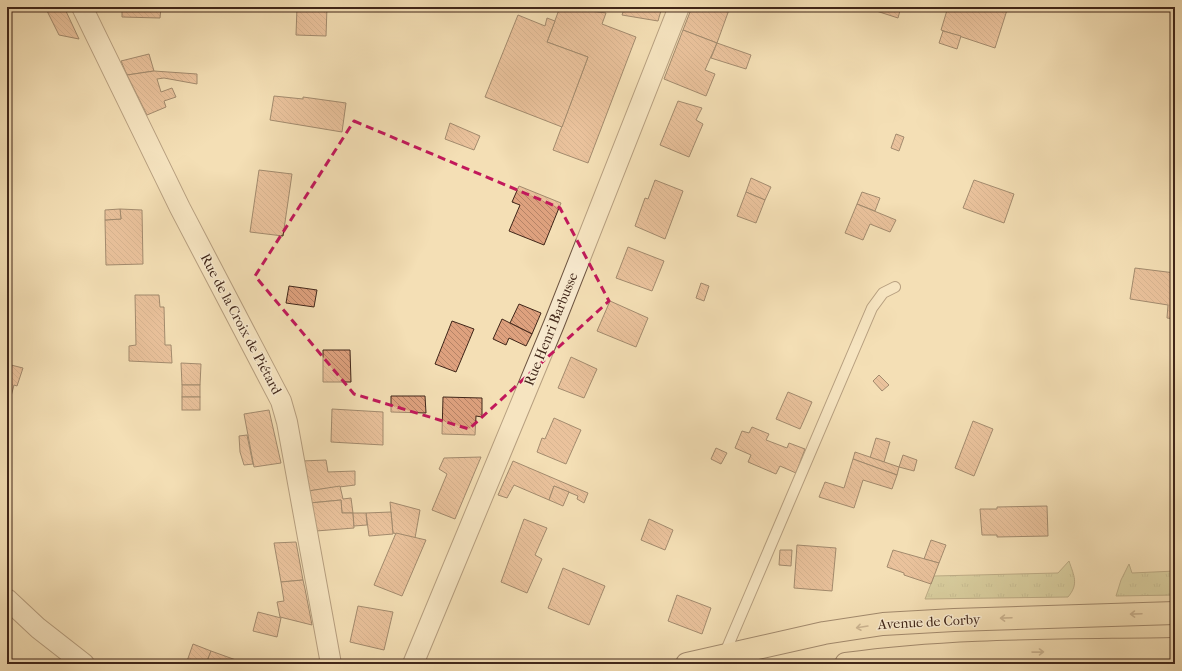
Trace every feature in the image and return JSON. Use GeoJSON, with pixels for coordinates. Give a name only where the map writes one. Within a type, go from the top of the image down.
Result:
{"type":"FeatureCollection","features":[{"type":"Feature","properties":{"kind":"main road","name":"Avenue de Corby"},"geometry":{"type":"LineString","coordinates":[[688,664],[824,633],[883,624],[954,620],[1175,613]]}},
{"type":"Feature","properties":{"kind":"main road"},"geometry":{"type":"LineString","coordinates":[[846,664],[952,654],[1175,649]]}},
{"type":"Feature","properties":{"kind":"street","name":"Rue de la Croix de Piétard"},"geometry":{"type":"LineString","coordinates":[[82,7],[180,208],[281,401],[288,430],[331,664]]}},
{"type":"Feature","properties":{"kind":"street","name":"Rue Henri Barbusse"},"geometry":{"type":"LineString","coordinates":[[420,659],[679,7]]}},
{"type":"Feature","properties":{"kind":"street"},"geometry":{"type":"LineString","coordinates":[[7,599],[38,628],[84,664]]}},
{"type":"Feature","properties":{"kind":"lane"},"geometry":{"type":"LineString","coordinates":[[724,656],[872,308],[883,293],[895,287]]}},
{"type":"Feature","properties":{"kind":"highlighted area"},"geometry":{"type":"Polygon","coordinates":[[[354,121],[560,208],[609,301],[469,429],[354,394],[255,276],[354,121]]]}},
{"type":"Feature","properties":{"kind":"green space"},"geometry":{"type":"Polygon","coordinates":[[[1069,561],[1074,576],[1074,588],[1068,597],[925,599],[934,576],[1058,573],[1069,561]]]}},
{"type":"Feature","properties":{"kind":"green space"},"geometry":{"type":"Polygon","coordinates":[[[1129,564],[1132,573],[1175,571],[1175,595],[1116,596],[1121,580],[1129,564]]]}},
{"type":"Feature","properties":{"kind":"building"},"geometry":{"type":"Polygon","coordinates":[[[45,7],[64,7],[79,39],[59,35],[45,7]]]}},
{"type":"Feature","properties":{"kind":"building"},"geometry":{"type":"Polygon","coordinates":[[[122,7],[161,7],[160,18],[122,17],[122,7]]]}},
{"type":"Feature","properties":{"kind":"building"},"geometry":{"type":"Polygon","coordinates":[[[297,7],[327,7],[326,36],[296,35],[297,7]]]}},
{"type":"Feature","properties":{"kind":"building"},"geometry":{"type":"Polygon","coordinates":[[[560,7],[606,13],[602,24],[636,37],[588,163],[553,150],[588,57],[547,42],[560,7]]]}},
{"type":"Feature","properties":{"kind":"building"},"geometry":{"type":"Polygon","coordinates":[[[625,7],[662,7],[658,21],[622,15],[625,7]]]}},
{"type":"Feature","properties":{"kind":"building"},"geometry":{"type":"Polygon","coordinates":[[[692,7],[730,7],[717,43],[683,30],[692,7]]]}},
{"type":"Feature","properties":{"kind":"building"},"geometry":{"type":"Polygon","coordinates":[[[864,7],[901,7],[898,18],[864,7]]]}},
{"type":"Feature","properties":{"kind":"building"},"geometry":{"type":"Polygon","coordinates":[[[948,7],[997,7],[1007,10],[995,48],[941,30],[948,7]]]}},
{"type":"Feature","properties":{"kind":"building"},"geometry":{"type":"Polygon","coordinates":[[[518,15],[545,26],[547,18],[555,21],[547,42],[588,57],[562,127],[485,97],[518,15]]]}},
{"type":"Feature","properties":{"kind":"building"},"geometry":{"type":"Polygon","coordinates":[[[683,30],[717,43],[705,70],[715,74],[706,96],[664,79],[683,30]]]}},
{"type":"Feature","properties":{"kind":"building"},"geometry":{"type":"Polygon","coordinates":[[[943,31],[961,36],[957,49],[939,43],[943,31]]]}},
{"type":"Feature","properties":{"kind":"building"},"geometry":{"type":"Polygon","coordinates":[[[717,43],[751,55],[746,69],[711,58],[717,43]]]}},
{"type":"Feature","properties":{"kind":"building"},"geometry":{"type":"Polygon","coordinates":[[[149,54],[154,71],[127,75],[121,61],[149,54]]]}},
{"type":"Feature","properties":{"kind":"building"},"geometry":{"type":"Polygon","coordinates":[[[154,71],[197,74],[197,84],[164,78],[157,79],[161,92],[172,88],[176,97],[164,101],[166,107],[147,115],[127,75],[154,71]]]}},
{"type":"Feature","properties":{"kind":"building"},"geometry":{"type":"Polygon","coordinates":[[[274,96],[303,99],[303,97],[346,103],[342,132],[270,120],[274,96]]]}},
{"type":"Feature","properties":{"kind":"building"},"geometry":{"type":"Polygon","coordinates":[[[678,101],[702,108],[696,120],[703,124],[689,157],[660,145],[678,101]]]}},
{"type":"Feature","properties":{"kind":"building"},"geometry":{"type":"Polygon","coordinates":[[[450,123],[480,136],[474,150],[445,139],[450,123]]]}},
{"type":"Feature","properties":{"kind":"building"},"geometry":{"type":"Polygon","coordinates":[[[896,134],[904,137],[899,151],[891,148],[896,134]]]}},
{"type":"Feature","properties":{"kind":"building"},"geometry":{"type":"Polygon","coordinates":[[[259,170],[292,174],[283,236],[250,232],[259,170]]]}},
{"type":"Feature","properties":{"kind":"building"},"geometry":{"type":"Polygon","coordinates":[[[751,178],[771,187],[765,200],[746,192],[751,178]]]}},
{"type":"Feature","properties":{"kind":"building"},"geometry":{"type":"Polygon","coordinates":[[[655,180],[683,191],[665,239],[635,226],[645,198],[648,199],[655,180]]]}},
{"type":"Feature","properties":{"kind":"building"},"geometry":{"type":"Polygon","coordinates":[[[974,180],[1014,194],[1004,223],[963,208],[974,180]]]}},
{"type":"Feature","properties":{"kind":"building"},"geometry":{"type":"Polygon","coordinates":[[[519,186],[561,203],[544,245],[509,231],[520,205],[512,202],[519,186]]]}},
{"type":"Feature","properties":{"kind":"building"},"geometry":{"type":"Polygon","coordinates":[[[746,192],[765,200],[756,223],[737,216],[746,192]]]}},
{"type":"Feature","properties":{"kind":"building"},"geometry":{"type":"Polygon","coordinates":[[[862,192],[880,198],[875,211],[857,204],[862,192]]]}},
{"type":"Feature","properties":{"kind":"building"},"geometry":{"type":"Polygon","coordinates":[[[857,204],[896,220],[890,232],[870,224],[863,240],[845,233],[857,204]]]}},
{"type":"Feature","properties":{"kind":"building"},"geometry":{"type":"Polygon","coordinates":[[[120,209],[142,210],[143,264],[106,265],[105,220],[121,219],[120,209]]]}},
{"type":"Feature","properties":{"kind":"building"},"geometry":{"type":"Polygon","coordinates":[[[120,209],[121,219],[105,220],[105,210],[120,209]]]}},
{"type":"Feature","properties":{"kind":"building"},"geometry":{"type":"Polygon","coordinates":[[[628,247],[664,261],[652,291],[616,278],[628,247]]]}},
{"type":"Feature","properties":{"kind":"building"},"geometry":{"type":"Polygon","coordinates":[[[1135,268],[1175,273],[1175,319],[1167,318],[1168,305],[1130,299],[1135,268]]]}},
{"type":"Feature","properties":{"kind":"building"},"geometry":{"type":"Polygon","coordinates":[[[701,283],[709,286],[704,301],[696,298],[701,283]]]}},
{"type":"Feature","properties":{"kind":"building"},"geometry":{"type":"Polygon","coordinates":[[[289,286],[317,290],[314,307],[286,303],[289,286]]]}},
{"type":"Feature","properties":{"kind":"building"},"geometry":{"type":"Polygon","coordinates":[[[135,295],[159,295],[160,307],[164,307],[165,345],[171,345],[172,363],[129,361],[129,346],[136,345],[135,295]]]}},
{"type":"Feature","properties":{"kind":"building"},"geometry":{"type":"Polygon","coordinates":[[[610,301],[648,318],[636,347],[597,331],[610,301]]]}},
{"type":"Feature","properties":{"kind":"building"},"geometry":{"type":"Polygon","coordinates":[[[519,304],[541,313],[532,334],[510,323],[519,304]]]}},
{"type":"Feature","properties":{"kind":"building"},"geometry":{"type":"Polygon","coordinates":[[[502,319],[532,334],[526,346],[509,338],[506,345],[493,339],[502,319]]]}},
{"type":"Feature","properties":{"kind":"building"},"geometry":{"type":"Polygon","coordinates":[[[452,321],[474,329],[456,372],[435,364],[452,321]]]}},
{"type":"Feature","properties":{"kind":"building"},"geometry":{"type":"Polygon","coordinates":[[[323,350],[350,350],[351,382],[323,382],[323,350]]]}},
{"type":"Feature","properties":{"kind":"building"},"geometry":{"type":"Polygon","coordinates":[[[571,357],[597,369],[584,398],[558,388],[571,357]]]}},
{"type":"Feature","properties":{"kind":"building"},"geometry":{"type":"Polygon","coordinates":[[[181,363],[201,364],[200,385],[182,385],[181,363]]]}},
{"type":"Feature","properties":{"kind":"building"},"geometry":{"type":"Polygon","coordinates":[[[7,364],[23,368],[17,386],[14,385],[7,412],[7,364]]]}},
{"type":"Feature","properties":{"kind":"building"},"geometry":{"type":"Polygon","coordinates":[[[879,375],[889,385],[882,391],[873,381],[879,375]]]}},
{"type":"Feature","properties":{"kind":"building"},"geometry":{"type":"Polygon","coordinates":[[[182,385],[200,385],[200,397],[182,397],[182,385]]]}},
{"type":"Feature","properties":{"kind":"building"},"geometry":{"type":"Polygon","coordinates":[[[788,392],[812,402],[800,429],[776,419],[788,392]]]}},
{"type":"Feature","properties":{"kind":"building"},"geometry":{"type":"Polygon","coordinates":[[[391,396],[425,396],[426,413],[391,412],[391,396]]]}},
{"type":"Feature","properties":{"kind":"building"},"geometry":{"type":"Polygon","coordinates":[[[182,397],[200,397],[200,410],[182,410],[182,397]]]}},
{"type":"Feature","properties":{"kind":"building"},"geometry":{"type":"Polygon","coordinates":[[[443,397],[482,398],[482,417],[476,416],[475,435],[442,434],[443,397]]]}},
{"type":"Feature","properties":{"kind":"building"},"geometry":{"type":"Polygon","coordinates":[[[332,409],[383,412],[383,445],[331,442],[332,409]]]}},
{"type":"Feature","properties":{"kind":"building"},"geometry":{"type":"Polygon","coordinates":[[[269,410],[281,463],[254,467],[244,414],[269,410]]]}},
{"type":"Feature","properties":{"kind":"building"},"geometry":{"type":"Polygon","coordinates":[[[554,418],[581,430],[566,464],[537,452],[542,438],[545,439],[554,418]]]}},
{"type":"Feature","properties":{"kind":"building"},"geometry":{"type":"Polygon","coordinates":[[[973,421],[993,429],[974,476],[955,468],[973,421]]]}},
{"type":"Feature","properties":{"kind":"building"},"geometry":{"type":"Polygon","coordinates":[[[752,427],[769,434],[766,440],[787,448],[789,443],[805,449],[796,473],[780,466],[776,474],[748,462],[751,455],[735,448],[742,431],[749,433],[752,427]]]}},
{"type":"Feature","properties":{"kind":"building"},"geometry":{"type":"Polygon","coordinates":[[[247,435],[253,464],[244,465],[240,452],[239,436],[247,435]]]}},
{"type":"Feature","properties":{"kind":"building"},"geometry":{"type":"Polygon","coordinates":[[[876,438],[890,442],[884,462],[870,458],[876,438]]]}},
{"type":"Feature","properties":{"kind":"building"},"geometry":{"type":"Polygon","coordinates":[[[716,448],[727,453],[721,464],[711,459],[716,448]]]}},
{"type":"Feature","properties":{"kind":"building"},"geometry":{"type":"Polygon","coordinates":[[[855,452],[899,467],[897,475],[853,459],[855,452]]]}},
{"type":"Feature","properties":{"kind":"building"},"geometry":{"type":"Polygon","coordinates":[[[903,455],[917,460],[914,471],[899,467],[903,455]]]}},
{"type":"Feature","properties":{"kind":"building"},"geometry":{"type":"Polygon","coordinates":[[[481,457],[455,519],[432,510],[447,474],[439,469],[444,458],[481,457]]]}},
{"type":"Feature","properties":{"kind":"building"},"geometry":{"type":"Polygon","coordinates":[[[853,459],[897,475],[892,489],[863,480],[854,508],[819,497],[825,482],[844,488],[853,459]]]}},
{"type":"Feature","properties":{"kind":"building"},"geometry":{"type":"Polygon","coordinates":[[[326,460],[328,472],[355,471],[355,485],[308,491],[302,461],[326,460]]]}},
{"type":"Feature","properties":{"kind":"building"},"geometry":{"type":"Polygon","coordinates":[[[513,461],[588,493],[584,503],[577,499],[578,496],[554,486],[549,500],[514,485],[507,498],[498,495],[513,461]]]}},
{"type":"Feature","properties":{"kind":"building"},"geometry":{"type":"Polygon","coordinates":[[[340,486],[343,499],[351,498],[353,513],[342,513],[341,500],[310,503],[308,491],[340,486]]]}},
{"type":"Feature","properties":{"kind":"building"},"geometry":{"type":"Polygon","coordinates":[[[554,486],[569,492],[563,506],[549,500],[554,486]]]}},
{"type":"Feature","properties":{"kind":"building"},"geometry":{"type":"Polygon","coordinates":[[[1172,493],[1175,493],[1175,523],[1171,523],[1172,493]]]}},
{"type":"Feature","properties":{"kind":"building"},"geometry":{"type":"Polygon","coordinates":[[[341,500],[342,513],[353,513],[354,528],[316,531],[310,503],[341,500]]]}},
{"type":"Feature","properties":{"kind":"building"},"geometry":{"type":"Polygon","coordinates":[[[390,502],[420,510],[415,538],[393,533],[390,502]]]}},
{"type":"Feature","properties":{"kind":"building"},"geometry":{"type":"Polygon","coordinates":[[[1047,506],[1048,536],[997,537],[997,535],[982,535],[980,509],[997,509],[997,507],[1047,506]]]}},
{"type":"Feature","properties":{"kind":"building"},"geometry":{"type":"Polygon","coordinates":[[[391,512],[393,534],[369,536],[366,513],[391,512]]]}},
{"type":"Feature","properties":{"kind":"building"},"geometry":{"type":"Polygon","coordinates":[[[353,513],[366,513],[367,525],[354,526],[353,513]]]}},
{"type":"Feature","properties":{"kind":"building"},"geometry":{"type":"Polygon","coordinates":[[[524,519],[547,528],[535,555],[542,559],[527,593],[501,582],[524,519]]]}},
{"type":"Feature","properties":{"kind":"building"},"geometry":{"type":"Polygon","coordinates":[[[649,519],[673,530],[665,550],[641,540],[649,519]]]}},
{"type":"Feature","properties":{"kind":"building"},"geometry":{"type":"Polygon","coordinates":[[[396,533],[426,540],[402,596],[374,585],[396,533]]]}},
{"type":"Feature","properties":{"kind":"building"},"geometry":{"type":"Polygon","coordinates":[[[931,540],[946,545],[939,563],[924,559],[931,540]]]}},
{"type":"Feature","properties":{"kind":"building"},"geometry":{"type":"Polygon","coordinates":[[[296,542],[303,580],[281,582],[274,543],[296,542]]]}},
{"type":"Feature","properties":{"kind":"building"},"geometry":{"type":"Polygon","coordinates":[[[797,545],[836,548],[832,591],[794,588],[797,545]]]}},
{"type":"Feature","properties":{"kind":"building"},"geometry":{"type":"Polygon","coordinates":[[[780,550],[792,550],[791,566],[779,565],[780,550]]]}},
{"type":"Feature","properties":{"kind":"building"},"geometry":{"type":"Polygon","coordinates":[[[893,550],[939,563],[931,584],[904,575],[904,573],[887,567],[893,550]]]}},
{"type":"Feature","properties":{"kind":"building"},"geometry":{"type":"Polygon","coordinates":[[[563,568],[605,586],[589,625],[548,608],[563,568]]]}},
{"type":"Feature","properties":{"kind":"building"},"geometry":{"type":"Polygon","coordinates":[[[303,580],[312,625],[280,617],[277,602],[284,601],[281,582],[303,580]]]}},
{"type":"Feature","properties":{"kind":"building"},"geometry":{"type":"Polygon","coordinates":[[[677,595],[711,608],[702,634],[668,621],[677,595]]]}},
{"type":"Feature","properties":{"kind":"building"},"geometry":{"type":"Polygon","coordinates":[[[358,606],[393,612],[384,650],[350,642],[358,606]]]}},
{"type":"Feature","properties":{"kind":"building"},"geometry":{"type":"Polygon","coordinates":[[[258,612],[281,618],[277,637],[253,631],[258,612]]]}},
{"type":"Feature","properties":{"kind":"building"},"geometry":{"type":"Polygon","coordinates":[[[193,644],[211,651],[206,664],[186,664],[193,644]]]}},
{"type":"Feature","properties":{"kind":"building"},"geometry":{"type":"Polygon","coordinates":[[[211,651],[247,664],[206,664],[211,651]]]}}]}
